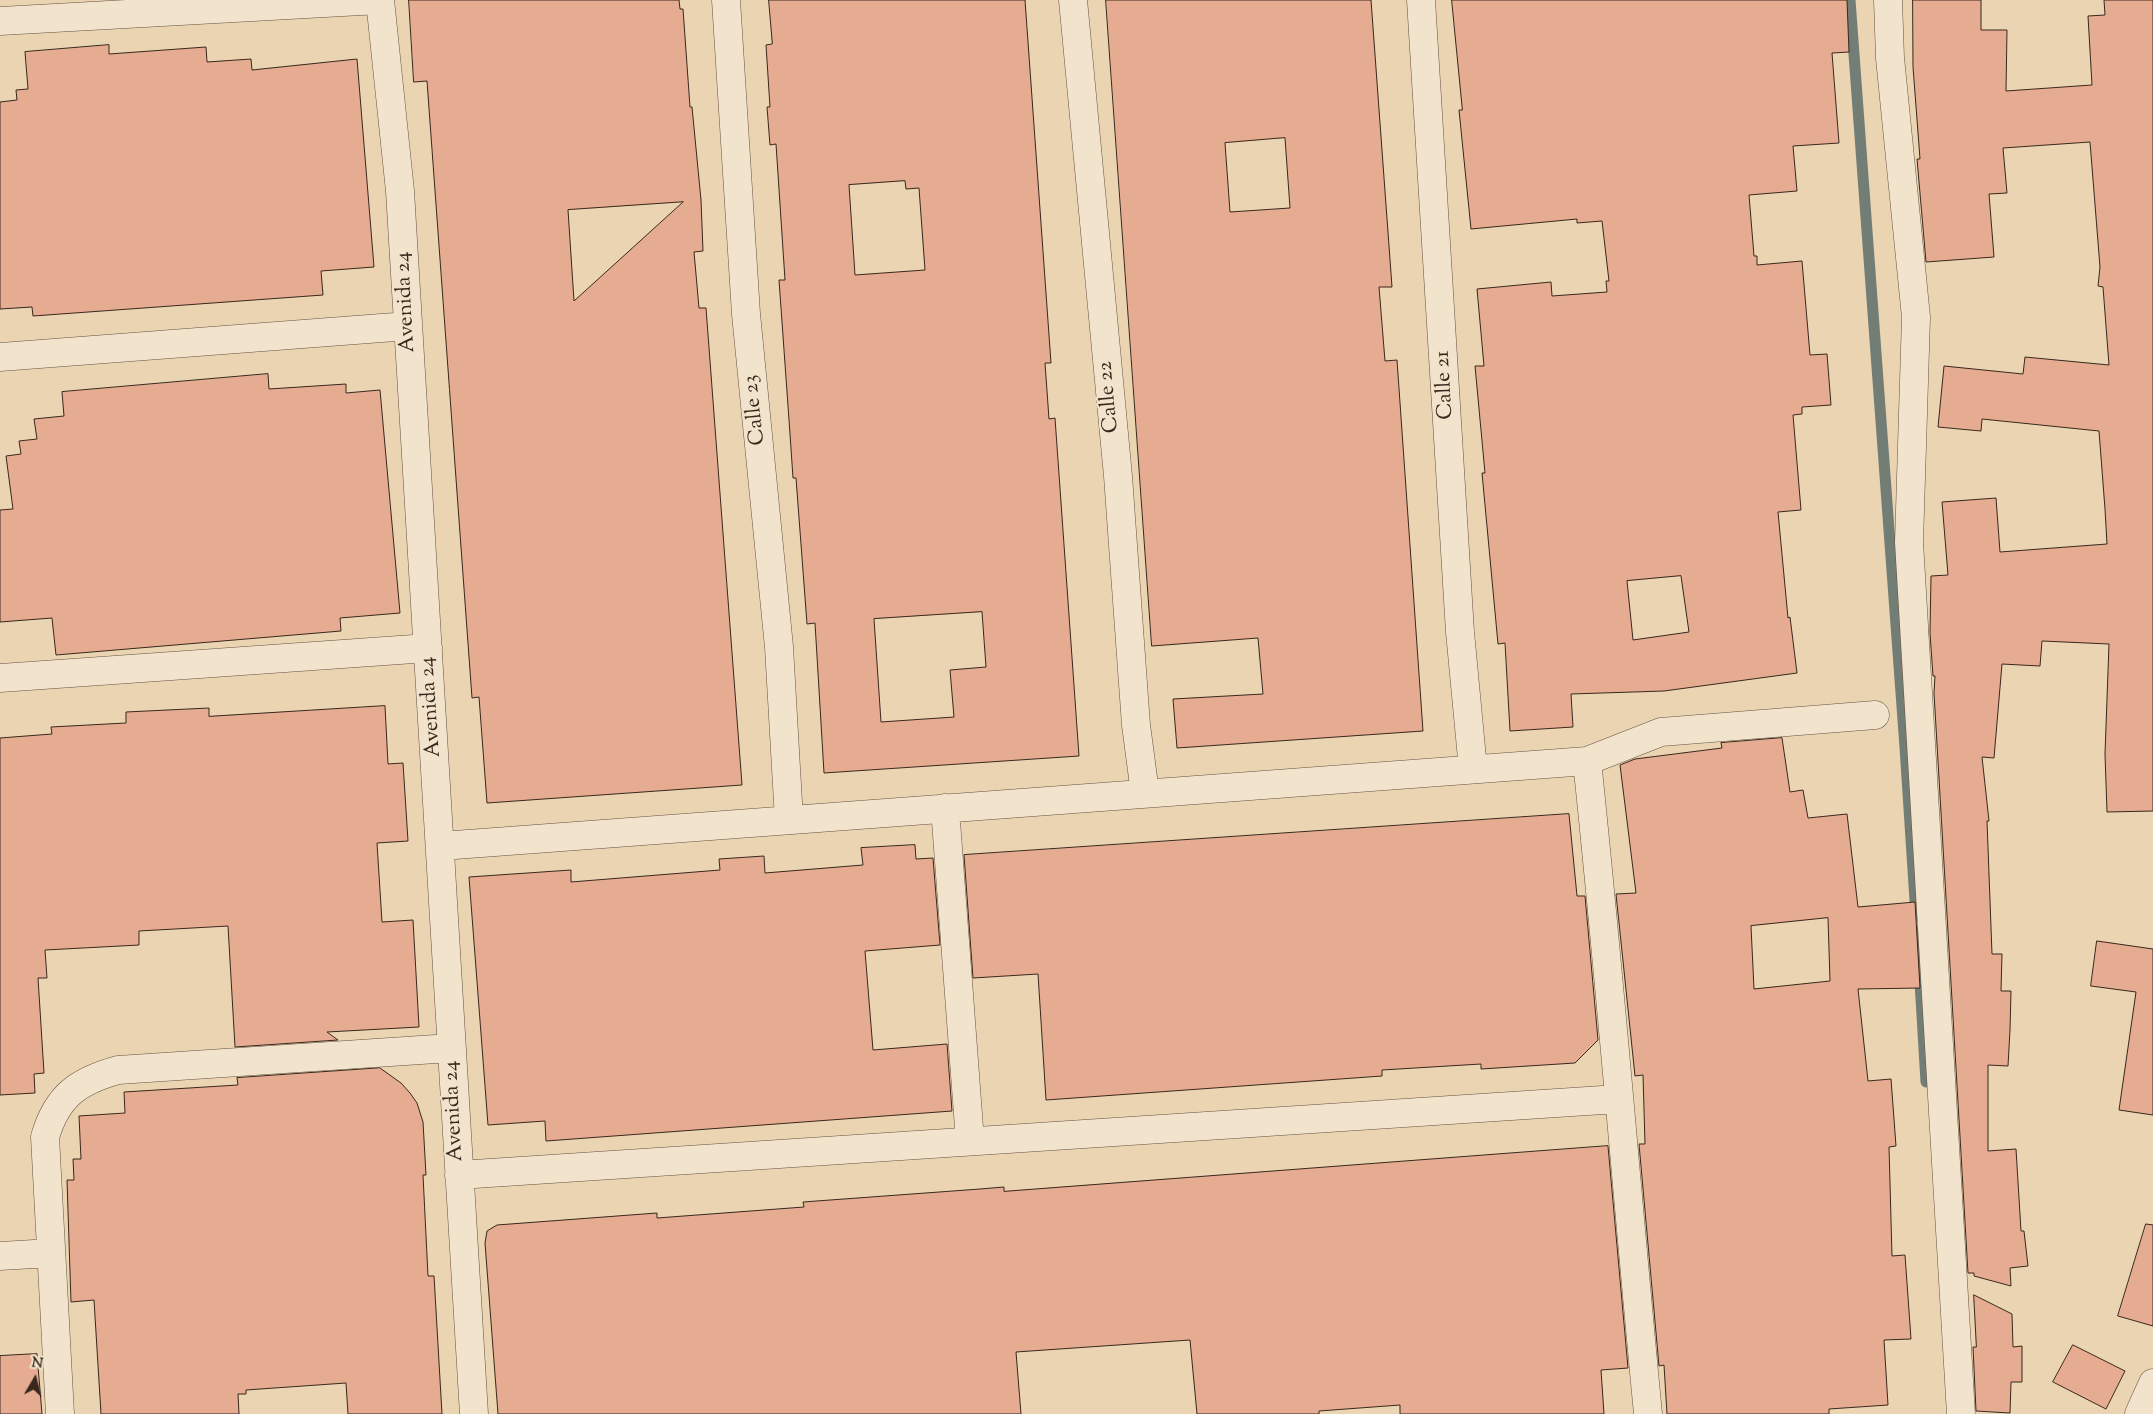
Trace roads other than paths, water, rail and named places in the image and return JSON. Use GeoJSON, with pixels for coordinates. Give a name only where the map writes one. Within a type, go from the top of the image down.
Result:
{"type":"FeatureCollection","features":[{"type":"Feature","properties":{"kind":"street"},"geometry":{"type":"LineString","coordinates":[[0,21],[380,0]]}},
{"type":"Feature","properties":{"kind":"street","name":"Avenida 24"},"geometry":{"type":"LineString","coordinates":[[380,0],[400,192],[474,1414]]}},
{"type":"Feature","properties":{"kind":"street","name":"Calle 23"},"geometry":{"type":"LineString","coordinates":[[726,0],[746,314],[779,647],[789,820]]}},
{"type":"Feature","properties":{"kind":"street","name":"Calle 22"},"geometry":{"type":"LineString","coordinates":[[1073,0],[1118,476],[1136,725],[1145,793]]}},
{"type":"Feature","properties":{"kind":"street","name":"Calle 21"},"geometry":{"type":"LineString","coordinates":[[1421,0],[1460,632],[1474,769]]}},
{"type":"Feature","properties":{"kind":"street"},"geometry":{"type":"LineString","coordinates":[[1888,0],[1890,58],[1916,317],[1910,542],[1960,1414]]}},
{"type":"Feature","properties":{"kind":"street"},"geometry":{"type":"LineString","coordinates":[[0,356],[408,326]]}},
{"type":"Feature","properties":{"kind":"street"},"geometry":{"type":"LineString","coordinates":[[0,678],[428,648]]}},
{"type":"Feature","properties":{"kind":"street"},"geometry":{"type":"LineString","coordinates":[[441,846],[1588,761],[1661,732],[1874,715]]}},
{"type":"Feature","properties":{"kind":"street"},"geometry":{"type":"LineString","coordinates":[[1588,761],[1605,929],[1618,1099],[1648,1414]]}},
{"type":"Feature","properties":{"kind":"street"},"geometry":{"type":"LineString","coordinates":[[945,808],[970,1141]]}},
{"type":"Feature","properties":{"kind":"street"},"geometry":{"type":"LineString","coordinates":[[60,1414],[45,1137],[50,1119],[60,1102],[80,1084],[94,1076],[118,1070],[451,1048]]}},
{"type":"Feature","properties":{"kind":"street"},"geometry":{"type":"LineString","coordinates":[[459,1174],[1618,1099]]}},
{"type":"Feature","properties":{"kind":"street"},"geometry":{"type":"LineString","coordinates":[[0,1256],[51,1253]]}},
{"type":"Feature","properties":{"kind":"street"},"geometry":{"type":"LineString","coordinates":[[2139,1414],[2153,1383]]}},
{"type":"Feature","properties":{"kind":"waterway"},"geometry":{"type":"LineString","coordinates":[[1850,0],[1916,916]]}},
{"type":"Feature","properties":{"kind":"waterway"},"geometry":{"type":"LineString","coordinates":[[1917,932],[1926,1082]]}}]}
